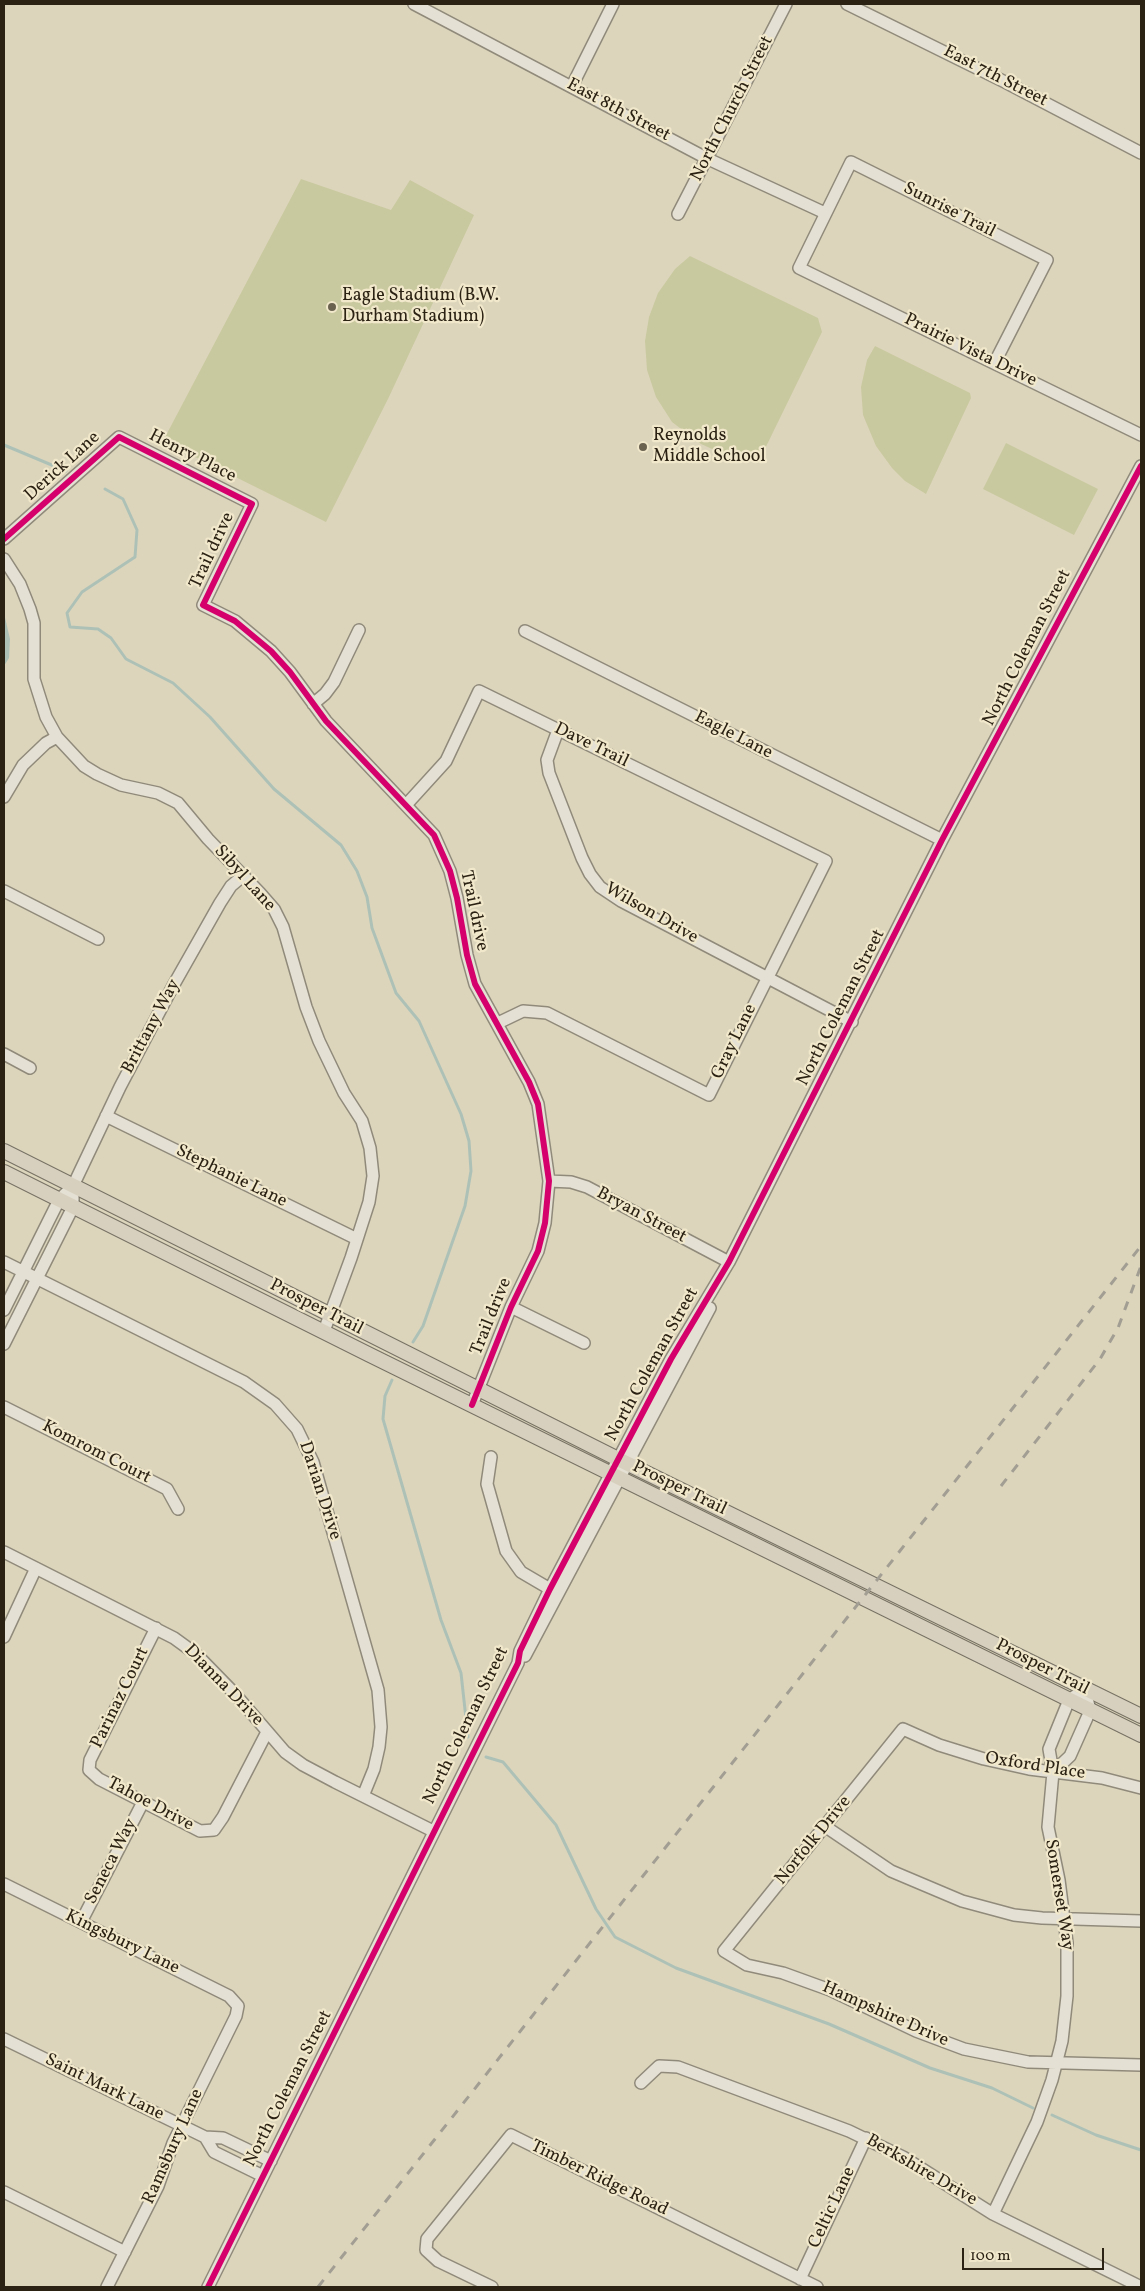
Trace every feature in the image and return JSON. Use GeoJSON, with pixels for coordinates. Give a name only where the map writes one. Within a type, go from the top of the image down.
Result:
{"type":"FeatureCollection","features":[{"type":"Feature","properties":{"kind":"main road","name":"Prosper Trail"},"geometry":{"type":"LineString","coordinates":[[4,1151],[622,1461],[1141,1716]]}},
{"type":"Feature","properties":{"kind":"main road","name":"Prosper Trail"},"geometry":{"type":"LineString","coordinates":[[4,1172],[1141,1735]]}},
{"type":"Feature","properties":{"kind":"street","name":"East 8th Street"},"geometry":{"type":"LineString","coordinates":[[414,4],[436,8],[572,86],[708,159],[825,213]]}},
{"type":"Feature","properties":{"kind":"street"},"geometry":{"type":"LineString","coordinates":[[572,86],[613,4]]}},
{"type":"Feature","properties":{"kind":"street","name":"North Church Street"},"geometry":{"type":"LineString","coordinates":[[678,214],[708,159],[786,4]]}},
{"type":"Feature","properties":{"kind":"street","name":"East 7th Street"},"geometry":{"type":"LineString","coordinates":[[847,4],[1006,82],[1141,153]]}},
{"type":"Feature","properties":{"kind":"street","name":"Sunrise Trail"},"geometry":{"type":"LineString","coordinates":[[825,213],[851,162],[1047,260],[994,362]]}},
{"type":"Feature","properties":{"kind":"street","name":"Prairie Vista Drive"},"geometry":{"type":"LineString","coordinates":[[825,213],[799,268],[1141,435]]}},
{"type":"Feature","properties":{"kind":"street","name":"Henry Place"},"geometry":{"type":"LineString","coordinates":[[119,437],[252,504]]}},
{"type":"Feature","properties":{"kind":"street","name":"Derick Lane"},"geometry":{"type":"LineString","coordinates":[[4,539],[119,437]]}},
{"type":"Feature","properties":{"kind":"street","name":"North Coleman Street"},"geometry":{"type":"LineString","coordinates":[[518,1663],[526,1655],[538,1634],[671,1359],[729,1262],[852,1022],[942,840],[1141,466]]}},
{"type":"Feature","properties":{"kind":"street","name":"Trail drive"},"geometry":{"type":"LineString","coordinates":[[252,504],[204,606],[235,621],[271,651],[290,672],[326,721],[434,835],[450,871],[470,965],[476,984],[498,1023],[538,1104],[549,1181],[546,1223],[538,1251],[511,1307],[480,1390],[472,1405]]}},
{"type":"Feature","properties":{"kind":"street","name":"Sibyl Lane"},"geometry":{"type":"LineString","coordinates":[[4,559],[20,584],[30,609],[34,623],[34,679],[46,717],[56,737],[84,766],[97,774],[121,785],[158,794],[178,803],[208,839],[274,909],[283,927],[306,1007],[319,1041],[344,1093],[362,1121],[370,1148],[373,1176],[369,1202],[331,1316],[324,1331]]}},
{"type":"Feature","properties":{"kind":"street"},"geometry":{"type":"LineString","coordinates":[[313,704],[325,694],[334,682],[360,630]]}},
{"type":"Feature","properties":{"kind":"street","name":"Eagle Lane"},"geometry":{"type":"LineString","coordinates":[[525,631],[942,840]]}},
{"type":"Feature","properties":{"kind":"street","name":"Dave Trail"},"geometry":{"type":"LineString","coordinates":[[406,805],[446,761],[478,691],[826,861]]}},
{"type":"Feature","properties":{"kind":"street","name":"Wilson Drive"},"geometry":{"type":"LineString","coordinates":[[558,730],[548,760],[549,773],[582,858],[600,888],[621,901],[852,1022]]}},
{"type":"Feature","properties":{"kind":"street"},"geometry":{"type":"LineString","coordinates":[[4,797],[23,765],[46,743],[56,737]]}},
{"type":"Feature","properties":{"kind":"street","name":"Gray Lane"},"geometry":{"type":"LineString","coordinates":[[498,1023],[523,1011],[548,1013],[709,1095],[826,861]]}},
{"type":"Feature","properties":{"kind":"street","name":"Brittany Way"},"geometry":{"type":"LineString","coordinates":[[4,1310],[59,1200],[73,1186],[106,1116],[173,986],[220,903],[231,886],[244,875]]}},
{"type":"Feature","properties":{"kind":"street"},"geometry":{"type":"LineString","coordinates":[[4,891],[98,939]]}},
{"type":"Feature","properties":{"kind":"street"},"geometry":{"type":"LineString","coordinates":[[4,1054],[30,1068]]}},
{"type":"Feature","properties":{"kind":"street","name":"Stephanie Lane"},"geometry":{"type":"LineString","coordinates":[[106,1116],[357,1239]]}},
{"type":"Feature","properties":{"kind":"street","name":"Bryan Street"},"geometry":{"type":"LineString","coordinates":[[549,1181],[571,1182],[587,1187],[729,1262]]}},
{"type":"Feature","properties":{"kind":"street","name":"Brittany Way"},"geometry":{"type":"LineString","coordinates":[[4,1344],[73,1207],[73,1186]]}},
{"type":"Feature","properties":{"kind":"street","name":"Darian Drive"},"geometry":{"type":"LineString","coordinates":[[4,1262],[244,1382],[275,1404],[297,1429],[313,1462],[378,1690],[381,1727],[379,1747],[374,1769],[362,1796]]}},
{"type":"Feature","properties":{"kind":"street"},"geometry":{"type":"LineString","coordinates":[[511,1307],[584,1343]]}},
{"type":"Feature","properties":{"kind":"street","name":"Komrom Court"},"geometry":{"type":"LineString","coordinates":[[4,1407],[167,1489],[178,1509]]}},
{"type":"Feature","properties":{"kind":"street"},"geometry":{"type":"LineString","coordinates":[[491,1457],[487,1484],[506,1551],[521,1572],[550,1590]]}},
{"type":"Feature","properties":{"kind":"street","name":"North Coleman Street"},"geometry":{"type":"LineString","coordinates":[[208,2287],[518,1663],[520,1651],[550,1590],[616,1475]]}},
{"type":"Feature","properties":{"kind":"street","name":"Dianna Drive"},"geometry":{"type":"LineString","coordinates":[[4,1552],[174,1638],[196,1654],[235,1694],[285,1752],[303,1765],[433,1831]]}},
{"type":"Feature","properties":{"kind":"street"},"geometry":{"type":"LineString","coordinates":[[4,1637],[36,1568]]}},
{"type":"Feature","properties":{"kind":"street","name":"Parinaz Court"},"geometry":{"type":"LineString","coordinates":[[89,1770],[90,1760],[156,1628]]}},
{"type":"Feature","properties":{"kind":"street"},"geometry":{"type":"LineString","coordinates":[[1053,1772],[1070,1756],[1090,1711],[1085,1689],[1068,1700]]}},
{"type":"Feature","properties":{"kind":"street","name":"Somerset Way"},"geometry":{"type":"LineString","coordinates":[[993,2214],[1031,2137],[1045,2102],[1062,2041],[1067,1996],[1067,1952],[1060,1880],[1048,1827],[1053,1772],[1049,1749],[1068,1700]]}},
{"type":"Feature","properties":{"kind":"street","name":"Oxford Place"},"geometry":{"type":"LineString","coordinates":[[903,1729],[964,1754],[1007,1765],[1102,1778],[1141,1788]]}},
{"type":"Feature","properties":{"kind":"street","name":"Norfolk Drive"},"geometry":{"type":"LineString","coordinates":[[724,1951],[826,1827],[903,1729]]}},
{"type":"Feature","properties":{"kind":"street","name":"Tahoe Drive"},"geometry":{"type":"LineString","coordinates":[[89,1770],[99,1779],[200,1832],[214,1830],[223,1817],[267,1732]]}},
{"type":"Feature","properties":{"kind":"street","name":"Seneca Way"},"geometry":{"type":"LineString","coordinates":[[81,1922],[143,1802]]}},
{"type":"Feature","properties":{"kind":"street"},"geometry":{"type":"LineString","coordinates":[[826,1827],[891,1871],[962,1901],[1014,1915],[1065,1920],[1141,1921]]}},
{"type":"Feature","properties":{"kind":"street","name":"Kingsbury Lane"},"geometry":{"type":"LineString","coordinates":[[4,1884],[229,1996],[238,2006]]}},
{"type":"Feature","properties":{"kind":"street","name":"Hampshire Drive"},"geometry":{"type":"LineString","coordinates":[[724,1951],[747,1965],[783,1974],[830,1990],[938,2040],[1007,2059],[1056,2064],[1141,2065]]}},
{"type":"Feature","properties":{"kind":"street","name":"Ramsbury Lane"},"geometry":{"type":"LineString","coordinates":[[107,2287],[158,2186],[181,2126],[236,2016],[238,2006]]}},
{"type":"Feature","properties":{"kind":"street","name":"Saint Mark Lane"},"geometry":{"type":"LineString","coordinates":[[4,2039],[205,2137],[223,2138],[271,2161]]}},
{"type":"Feature","properties":{"kind":"street","name":"Berkshire Drive"},"geometry":{"type":"LineString","coordinates":[[641,2083],[659,2066],[678,2067],[866,2138],[921,2168],[993,2214],[1141,2287]]}},
{"type":"Feature","properties":{"kind":"street","name":"Timber Ridge Road"},"geometry":{"type":"LineString","coordinates":[[492,2287],[438,2261],[426,2250],[427,2240],[511,2135],[818,2287]]}},
{"type":"Feature","properties":{"kind":"street","name":"Saint Mark Lane"},"geometry":{"type":"LineString","coordinates":[[205,2137],[214,2152],[263,2176]]}},
{"type":"Feature","properties":{"kind":"street","name":"Celtic Lane"},"geometry":{"type":"LineString","coordinates":[[800,2278],[866,2138]]}},
{"type":"Feature","properties":{"kind":"street"},"geometry":{"type":"LineString","coordinates":[[4,2192],[125,2252]]}},
{"type":"Feature","properties":{"kind":"green space","name":"Eagle Stadium (B.W. Durham Stadium)"},"geometry":{"type":"Polygon","coordinates":[[[301,179],[391,210],[410,180],[474,215],[388,399],[326,522],[163,441],[301,179]]]}},
{"type":"Feature","properties":{"kind":"green space"},"geometry":{"type":"Polygon","coordinates":[[[690,256],[818,318],[822,332],[759,461],[721,453],[701,444],[672,422],[656,397],[647,370],[645,341],[649,317],[658,293],[675,269],[690,256]]]}},
{"type":"Feature","properties":{"kind":"green space"},"geometry":{"type":"Polygon","coordinates":[[[875,346],[970,393],[971,398],[926,494],[905,481],[892,468],[876,446],[863,415],[861,387],[867,360],[875,346]]]}},
{"type":"Feature","properties":{"kind":"green space"},"geometry":{"type":"Polygon","coordinates":[[[1006,443],[1098,489],[1074,535],[983,489],[1006,443]]]}},
{"type":"Feature","properties":{"kind":"shaded area"},"geometry":{"type":"Polygon","coordinates":[[[4,613],[10,639],[9,658],[4,666],[4,613]]]}},
{"type":"Feature","properties":{"kind":"waterway"},"geometry":{"type":"LineString","coordinates":[[4,445],[66,471]]}},
{"type":"Feature","properties":{"kind":"waterway"},"geometry":{"type":"LineString","coordinates":[[105,489],[123,499],[137,530],[135,557],[82,592],[67,613],[70,627],[98,629],[111,638],[126,659],[173,683],[210,717],[274,789],[341,845],[357,871],[367,897],[372,928],[396,993],[419,1021],[461,1114],[469,1141],[471,1171],[465,1206],[423,1326],[413,1342]]}},
{"type":"Feature","properties":{"kind":"waterway"},"geometry":{"type":"LineString","coordinates":[[392,1380],[385,1396],[383,1419],[441,1620],[461,1673],[468,1737]]}},
{"type":"Feature","properties":{"kind":"waterway"},"geometry":{"type":"LineString","coordinates":[[486,1757],[503,1762],[556,1825],[596,1909],[615,1937],[676,1968],[829,2024],[930,2068],[992,2088],[1033,2108]]}},
{"type":"Feature","properties":{"kind":"waterway"},"geometry":{"type":"LineString","coordinates":[[1052,2115],[1096,2135],[1141,2150]]}},
{"type":"Feature","properties":{"kind":"railway"},"geometry":{"type":"LineString","coordinates":[[318,2287],[1141,1246]]}},
{"type":"Feature","properties":{"kind":"railway"},"geometry":{"type":"LineString","coordinates":[[1001,1486],[1100,1359],[1118,1328],[1141,1266]]}},
{"type":"Feature","properties":{"kind":"cycle path"},"geometry":{"type":"LineString","coordinates":[[4,539],[119,437],[252,504],[203,605],[235,621],[271,651],[290,672],[326,721],[434,835],[450,871],[457,898],[467,955],[475,984],[529,1082],[538,1104],[549,1181],[545,1223],[538,1251],[511,1307],[472,1405]]}},
{"type":"Feature","properties":{"kind":"cycle path"},"geometry":{"type":"LineString","coordinates":[[208,2287],[518,1663],[520,1651],[550,1589],[671,1359],[729,1262],[942,840],[1141,466]]}},
{"type":"Feature","properties":{"kind":"place","name":"Eagle Stadium (B.W. Durham Stadium)"},"geometry":{"type":"Point","coordinates":[332,307]}},
{"type":"Feature","properties":{"kind":"place","name":"Reynolds Middle School"},"geometry":{"type":"Point","coordinates":[643,447]}}]}
